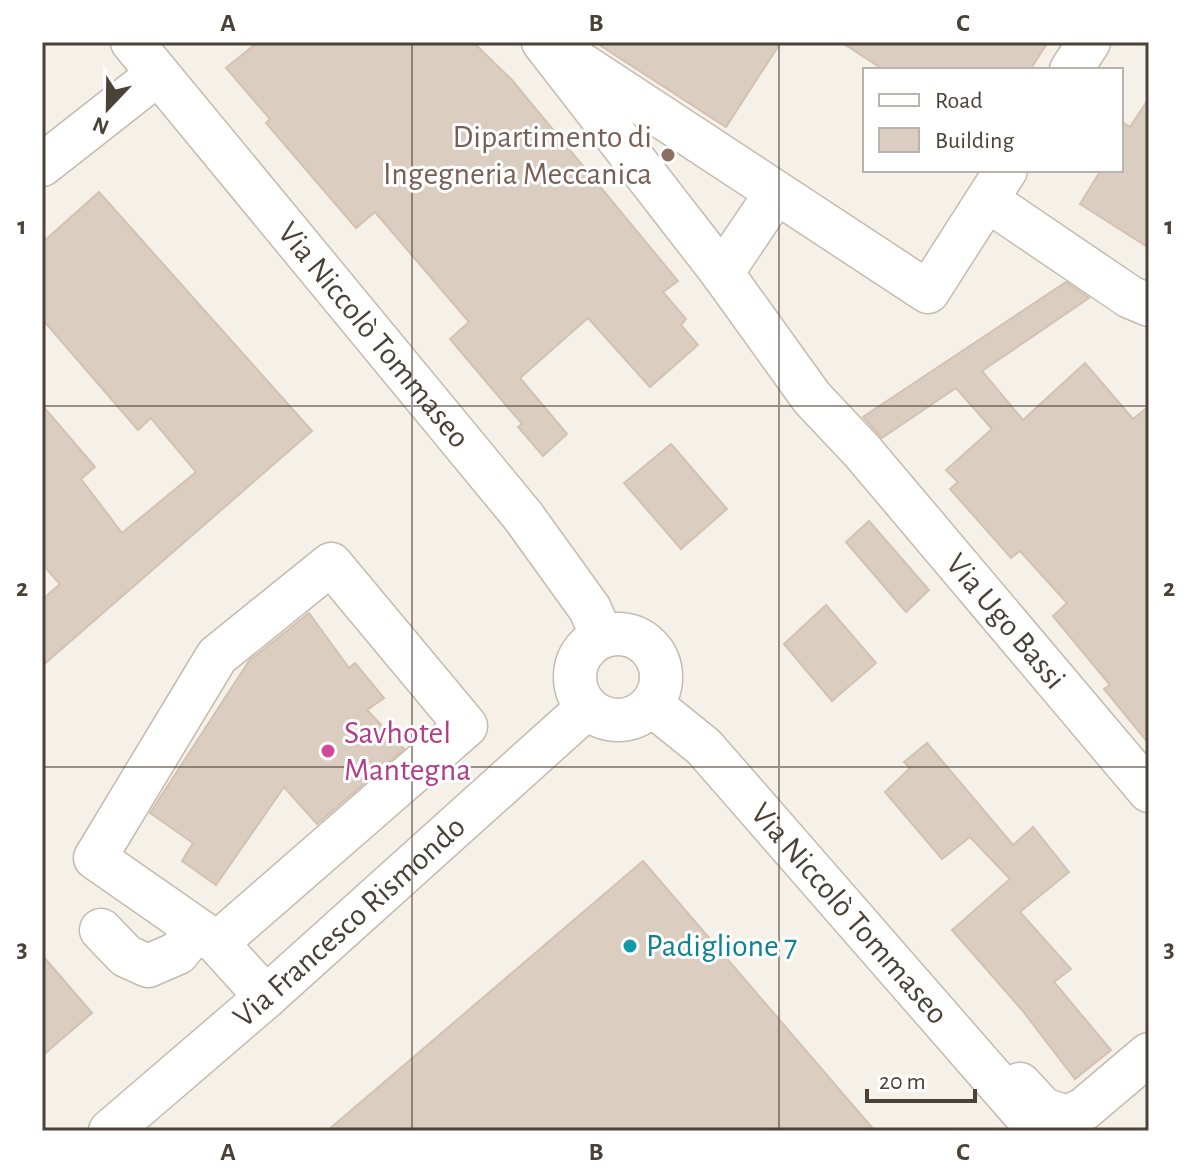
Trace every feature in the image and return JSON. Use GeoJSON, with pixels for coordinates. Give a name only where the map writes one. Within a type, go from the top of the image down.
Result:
{"type":"FeatureCollection","features":[{"type":"Feature","properties":{"kind":"street","name":"Via Niccolò Tommaseo"},"geometry":{"type":"LineString","coordinates":[[132,42],[523,516],[590,609],[602,637]]}},
{"type":"Feature","properties":{"kind":"street"},"geometry":{"type":"LineString","coordinates":[[546,42],[928,292],[997,185],[1130,297],[1149,305]]}},
{"type":"Feature","properties":{"kind":"street","name":"Via Ugo Bassi"},"geometry":{"type":"LineString","coordinates":[[546,42],[722,273],[812,398],[862,451],[1149,791]]}},
{"type":"Feature","properties":{"kind":"street"},"geometry":{"type":"LineString","coordinates":[[1072,68],[1089,42]]}},
{"type":"Feature","properties":{"kind":"street"},"geometry":{"type":"LineString","coordinates":[[42,165],[158,74]]}},
{"type":"Feature","properties":{"kind":"street"},"geometry":{"type":"LineString","coordinates":[[722,273],[776,193]]}},
{"type":"Feature","properties":{"kind":"street"},"geometry":{"type":"LineString","coordinates":[[101,930],[126,956],[148,966],[178,953],[206,937],[466,726],[331,564],[217,656],[95,858],[206,937],[266,997]]}},
{"type":"Feature","properties":{"kind":"street"},"geometry":{"type":"LineString","coordinates":[[630,636],[653,652],[662,678],[652,705],[632,719],[620,721],[609,720],[587,708],[576,687],[577,663],[583,652],[602,637],[630,636]]}},
{"type":"Feature","properties":{"kind":"street","name":"Via Niccolò Tommaseo"},"geometry":{"type":"LineString","coordinates":[[652,705],[704,747],[988,1072],[1030,1128]]}},
{"type":"Feature","properties":{"kind":"street","name":"Via Francesco Rismondo"},"geometry":{"type":"LineString","coordinates":[[110,1131],[266,997],[587,708]]}},
{"type":"Feature","properties":{"kind":"street"},"geometry":{"type":"LineString","coordinates":[[988,1072],[1019,1083],[1043,1109],[1067,1117],[1084,1109],[1149,1054]]}},
{"type":"Feature","properties":{"kind":"building"},"geometry":{"type":"Polygon","coordinates":[[[258,42],[473,42],[512,80],[678,281],[663,292],[686,319],[681,325],[698,345],[650,387],[588,318],[520,378],[567,434],[543,456],[518,427],[522,424],[450,339],[469,322],[375,212],[356,228],[266,123],[270,119],[226,68],[258,42]]]}},
{"type":"Feature","properties":{"kind":"building"},"geometry":{"type":"Polygon","coordinates":[[[595,42],[781,42],[726,127],[595,42]]]}},
{"type":"Feature","properties":{"kind":"building"},"geometry":{"type":"Polygon","coordinates":[[[841,42],[1048,42],[1031,68],[881,68],[841,42]]]}},
{"type":"Feature","properties":{"kind":"building"},"geometry":{"type":"Polygon","coordinates":[[[1149,98],[1149,248],[1080,204],[1100,172],[1123,172],[1123,122],[1130,127],[1149,98]]]}},
{"type":"Feature","properties":{"kind":"building"},"geometry":{"type":"Polygon","coordinates":[[[99,192],[312,431],[42,666],[42,600],[60,584],[42,564],[42,405],[95,467],[81,479],[122,533],[196,472],[151,418],[138,430],[42,319],[42,243],[99,192]]]}},
{"type":"Feature","properties":{"kind":"building"},"geometry":{"type":"Polygon","coordinates":[[[1066,282],[1089,298],[982,371],[1023,420],[1085,363],[1133,419],[1149,406],[1149,744],[1104,689],[1110,685],[1053,616],[1067,603],[1020,551],[1011,558],[950,489],[958,482],[946,470],[992,429],[956,388],[882,438],[863,417],[1066,282]]]}},
{"type":"Feature","properties":{"kind":"building"},"geometry":{"type":"Polygon","coordinates":[[[671,444],[727,509],[681,549],[624,483],[671,444]]]}},
{"type":"Feature","properties":{"kind":"building"},"geometry":{"type":"Polygon","coordinates":[[[869,521],[929,590],[906,612],[846,542],[869,521]]]}},
{"type":"Feature","properties":{"kind":"building"},"geometry":{"type":"Polygon","coordinates":[[[826,605],[876,663],[832,701],[784,644],[826,605]]]}},
{"type":"Feature","properties":{"kind":"building"},"geometry":{"type":"Polygon","coordinates":[[[309,613],[349,668],[355,663],[384,698],[367,710],[404,749],[317,824],[284,787],[216,885],[182,861],[193,843],[150,813],[249,661],[309,613]]]}},
{"type":"Feature","properties":{"kind":"building"},"geometry":{"type":"Polygon","coordinates":[[[927,743],[1013,845],[1033,827],[1069,872],[1020,912],[1071,969],[1054,982],[1111,1050],[1075,1079],[1022,1010],[952,930],[1010,879],[970,837],[942,859],[885,792],[910,768],[904,762],[927,743]]]}},
{"type":"Feature","properties":{"kind":"building","name":"Padiglione 7"},"geometry":{"type":"Polygon","coordinates":[[[643,861],[875,1131],[327,1131],[643,861]]]}},
{"type":"Feature","properties":{"kind":"building"},"geometry":{"type":"Polygon","coordinates":[[[42,955],[92,1013],[42,1056],[42,955]]]}},
{"type":"Feature","properties":{"kind":"place","name":"Dipartimento di Ingegneria Meccanica"},"geometry":{"type":"Point","coordinates":[668,155]}},
{"type":"Feature","properties":{"kind":"place","name":"Savhotel Mantegna"},"geometry":{"type":"Point","coordinates":[328,751]}},
{"type":"Feature","properties":{"kind":"place","name":"Padiglione 7"},"geometry":{"type":"Point","coordinates":[630,946]}}]}
